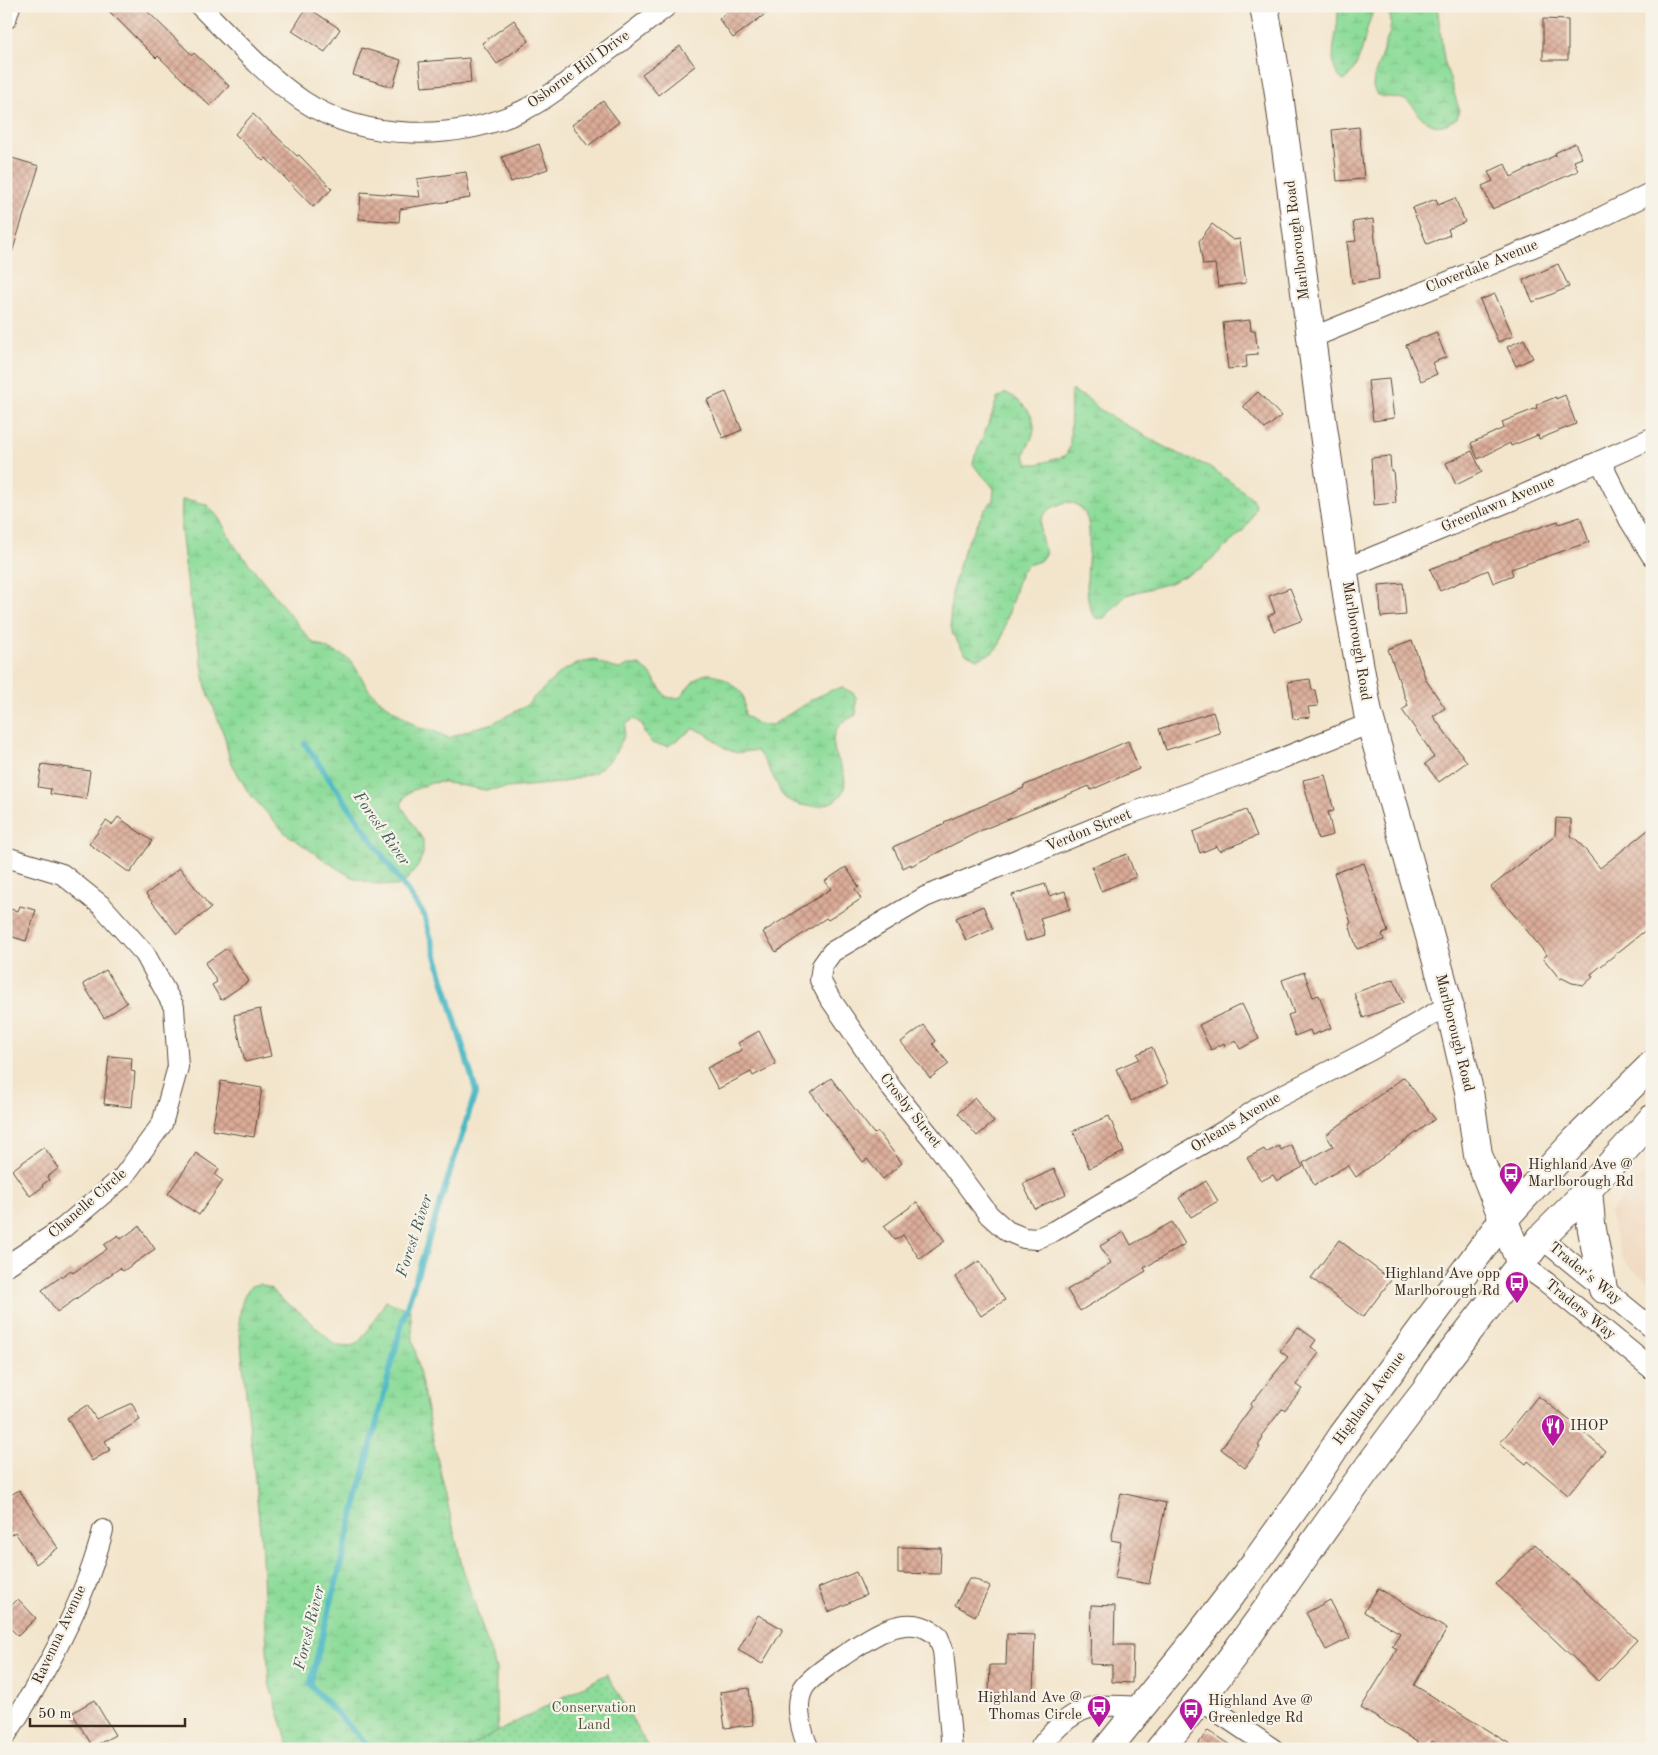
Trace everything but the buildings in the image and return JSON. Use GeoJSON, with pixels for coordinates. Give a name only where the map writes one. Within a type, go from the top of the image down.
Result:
{"type":"FeatureCollection","features":[{"type":"Feature","properties":{"kind":"main road","name":"Marlborough Road"},"geometry":{"type":"LineString","coordinates":[[1264,6],[1278,87],[1311,338],[1358,666],[1371,723],[1449,1005],[1469,1091],[1478,1155],[1503,1220]]}},
{"type":"Feature","properties":{"kind":"main road","name":"Highland Avenue"},"geometry":{"type":"LineString","coordinates":[[1107,1749],[1198,1637],[1249,1570],[1301,1499],[1343,1435],[1503,1220],[1576,1140],[1652,1065]]}},
{"type":"Feature","properties":{"kind":"main road"},"geometry":{"type":"LineString","coordinates":[[1160,1749],[1200,1700],[1425,1392],[1437,1372],[1541,1238],[1652,1119]]}},
{"type":"Feature","properties":{"kind":"main road"},"geometry":{"type":"LineString","coordinates":[[1588,1189],[1591,1224],[1603,1289]]}},
{"type":"Feature","properties":{"kind":"main road"},"geometry":{"type":"LineString","coordinates":[[1503,1220],[1541,1238]]}},
{"type":"Feature","properties":{"kind":"main road"},"geometry":{"type":"LineString","coordinates":[[1503,1220],[1521,1264]]}},
{"type":"Feature","properties":{"kind":"street"},"geometry":{"type":"LineString","coordinates":[[6,19],[10,6]]}},
{"type":"Feature","properties":{"kind":"street","name":"Osborne Hill Drive"},"geometry":{"type":"LineString","coordinates":[[200,6],[275,80],[305,102],[339,119],[377,130],[414,133],[448,132],[490,123],[522,111],[548,96],[667,6]]}},
{"type":"Feature","properties":{"kind":"street","name":"Cloverdale Avenue"},"geometry":{"type":"LineString","coordinates":[[1311,338],[1582,227],[1652,192]]}},
{"type":"Feature","properties":{"kind":"street","name":"Greenlawn Avenue"},"geometry":{"type":"LineString","coordinates":[[1344,569],[1512,500],[1652,438]]}},
{"type":"Feature","properties":{"kind":"street"},"geometry":{"type":"LineString","coordinates":[[1600,461],[1630,521],[1652,556]]}},
{"type":"Feature","properties":{"kind":"street","name":"Verdon Street"},"geometry":{"type":"LineString","coordinates":[[822,966],[832,952],[925,897],[1129,814],[1250,771],[1371,723]]}},
{"type":"Feature","properties":{"kind":"street","name":"Chanelle Circle"},"geometry":{"type":"LineString","coordinates":[[6,857],[62,874],[102,906],[145,954],[174,1007],[178,1067],[162,1124],[123,1177],[62,1229],[6,1266]]}},
{"type":"Feature","properties":{"kind":"street","name":"Crosby Street"},"geometry":{"type":"LineString","coordinates":[[822,966],[820,980],[829,997],[892,1090],[934,1141],[989,1215],[1006,1231],[1024,1238]]}},
{"type":"Feature","properties":{"kind":"street","name":"Orleans Avenue"},"geometry":{"type":"LineString","coordinates":[[1024,1238],[1036,1239],[1054,1231],[1229,1128],[1261,1106],[1368,1051],[1449,1005]]}},
{"type":"Feature","properties":{"kind":"street","name":"Trader's Way"},"geometry":{"type":"LineString","coordinates":[[1541,1238],[1652,1328]]}},
{"type":"Feature","properties":{"kind":"street","name":"Traders Way"},"geometry":{"type":"LineString","coordinates":[[1521,1264],[1546,1282],[1652,1369]]}},
{"type":"Feature","properties":{"kind":"street","name":"Ravenna Avenue"},"geometry":{"type":"LineString","coordinates":[[6,1735],[30,1697],[59,1642],[82,1592],[103,1530]]}},
{"type":"Feature","properties":{"kind":"street"},"geometry":{"type":"LineString","coordinates":[[809,1749],[802,1733],[800,1717],[803,1689],[831,1664],[862,1643],[890,1628],[907,1624],[923,1626],[937,1635],[943,1650],[952,1749]]}},
{"type":"Feature","properties":{"kind":"street"},"geometry":{"type":"LineString","coordinates":[[1200,1700],[1273,1749]]}},
{"type":"Feature","properties":{"kind":"street"},"geometry":{"type":"LineString","coordinates":[[1040,1749],[1047,1738],[1064,1722],[1080,1711],[1096,1706],[1141,1707]]}},
{"type":"Feature","properties":{"kind":"shaded area"},"geometry":{"type":"Polygon","coordinates":[[[1652,1165],[1652,1285],[1623,1261],[1609,1213],[1652,1165]]]}},
{"type":"Feature","properties":{"kind":"green space"},"geometry":{"type":"Polygon","coordinates":[[[1337,6],[1376,6],[1369,21],[1358,62],[1352,73],[1343,81],[1337,74],[1333,56],[1338,15],[1337,6]]]}},
{"type":"Feature","properties":{"kind":"green space"},"geometry":{"type":"Polygon","coordinates":[[[1387,6],[1437,6],[1444,60],[1459,109],[1457,118],[1451,122],[1436,126],[1422,118],[1412,105],[1406,101],[1377,95],[1373,87],[1374,77],[1390,31],[1391,20],[1387,6]]]}},
{"type":"Feature","properties":{"kind":"green space"},"geometry":{"type":"Polygon","coordinates":[[[1071,390],[1088,399],[1115,419],[1170,450],[1210,467],[1251,497],[1256,506],[1249,523],[1240,534],[1201,568],[1170,583],[1126,595],[1104,618],[1096,618],[1090,607],[1087,592],[1089,525],[1085,513],[1077,505],[1070,502],[1050,509],[1045,513],[1040,525],[1046,553],[1040,561],[1028,565],[1021,572],[1000,644],[992,653],[977,659],[965,653],[953,635],[950,621],[952,590],[965,547],[984,511],[993,500],[994,489],[973,464],[975,456],[997,399],[1006,393],[1023,405],[1033,419],[1033,435],[1024,454],[1028,464],[1038,464],[1065,456],[1070,447],[1071,390]]]}},
{"type":"Feature","properties":{"kind":"green space"},"geometry":{"type":"Polygon","coordinates":[[[182,500],[196,501],[207,505],[219,518],[234,545],[312,642],[344,656],[352,662],[369,690],[419,728],[431,730],[449,738],[474,728],[491,724],[524,707],[562,671],[579,663],[595,660],[610,667],[620,669],[628,665],[639,665],[649,672],[666,697],[673,698],[680,697],[701,676],[706,674],[716,675],[729,682],[741,692],[744,699],[745,715],[758,724],[772,725],[813,699],[832,690],[843,688],[853,693],[856,697],[856,715],[840,725],[835,732],[833,743],[844,774],[844,788],[840,796],[826,804],[808,806],[799,804],[783,796],[757,751],[739,753],[728,750],[699,730],[693,729],[668,746],[653,744],[644,733],[643,725],[634,719],[626,724],[623,738],[613,757],[596,772],[560,783],[485,790],[442,782],[431,783],[411,791],[405,796],[401,805],[423,840],[423,854],[418,866],[405,882],[397,886],[370,883],[352,877],[285,833],[248,792],[229,758],[225,738],[206,687],[187,580],[181,530],[182,500]]]}},
{"type":"Feature","properties":{"kind":"green space"},"geometry":{"type":"Polygon","coordinates":[[[260,1284],[270,1288],[281,1299],[301,1313],[335,1345],[347,1347],[357,1344],[386,1301],[410,1310],[413,1339],[431,1431],[462,1566],[496,1669],[499,1749],[290,1749],[269,1683],[261,1539],[239,1325],[245,1295],[251,1286],[260,1284]]]}},
{"type":"Feature","properties":{"kind":"green space","name":"Conservation Land"},"geometry":{"type":"Polygon","coordinates":[[[607,1674],[649,1749],[465,1749],[607,1674]]]}},
{"type":"Feature","properties":{"kind":"waterway","name":"Forest River"},"geometry":{"type":"LineString","coordinates":[[305,744],[424,915],[476,1091],[403,1319],[310,1685],[371,1749]]}},
{"type":"Feature","properties":{"kind":"place","name":"Highland Ave @ Marlborough Rd"},"geometry":{"type":"Point","coordinates":[1511,1195]}},
{"type":"Feature","properties":{"kind":"place","name":"Highland Ave opp Marlborough Rd"},"geometry":{"type":"Point","coordinates":[1517,1304]}},
{"type":"Feature","properties":{"kind":"place","name":"IHOP"},"geometry":{"type":"Point","coordinates":[1553,1447]}},
{"type":"Feature","properties":{"kind":"place","name":"Highland Ave @ Thomas Circle"},"geometry":{"type":"Point","coordinates":[1099,1728]}},
{"type":"Feature","properties":{"kind":"place","name":"Highland Ave @ Greenledge Rd"},"geometry":{"type":"Point","coordinates":[1191,1731]}}]}
